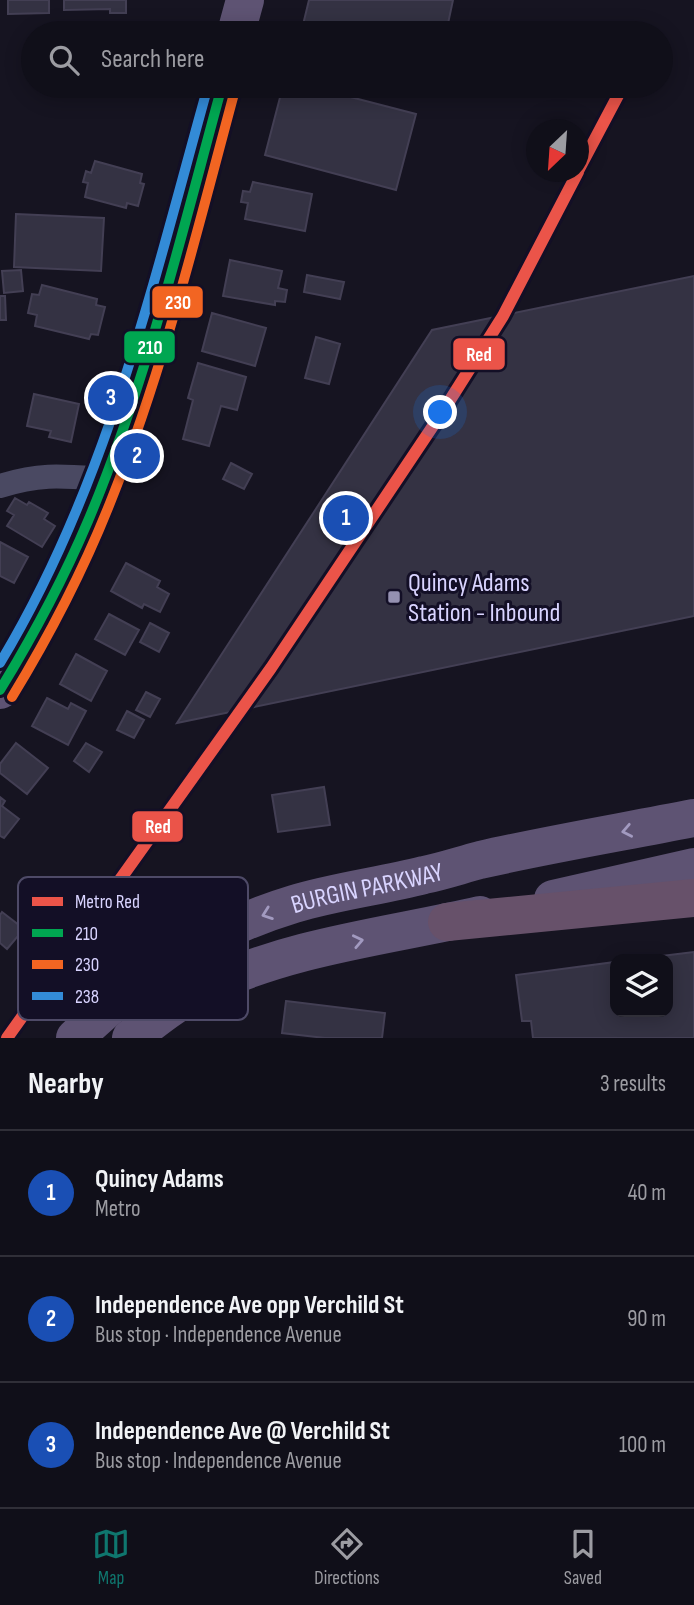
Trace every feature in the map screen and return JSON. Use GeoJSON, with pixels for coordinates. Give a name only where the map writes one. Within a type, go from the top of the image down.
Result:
{"type":"FeatureCollection","features":[{"type":"Feature","properties":{"kind":"highway"},"geometry":{"type":"LineString","coordinates":[[447,922],[694,898]]}},
{"type":"Feature","properties":{"kind":"main road"},"geometry":{"type":"LineString","coordinates":[[239,21],[245,0]]}},
{"type":"Feature","properties":{"kind":"main road"},"geometry":{"type":"LineString","coordinates":[[0,690],[53,595],[105,479],[148,351],[219,98]]}},
{"type":"Feature","properties":{"kind":"main road","name":"BURGIN PARKWAY"},"geometry":{"type":"LineString","coordinates":[[248,922],[295,904],[424,876],[480,860],[694,818]]}},
{"type":"Feature","properties":{"kind":"main road","name":"BURGIN PARKWAY"},"geometry":{"type":"LineString","coordinates":[[248,970],[330,947],[694,867]]}},
{"type":"Feature","properties":{"kind":"main road","name":"BURGIN PARKWAY"},"geometry":{"type":"LineString","coordinates":[[75,1038],[95,1020]]}},
{"type":"Feature","properties":{"kind":"main road","name":"BURGIN PARKWAY"},"geometry":{"type":"LineString","coordinates":[[131,1038],[154,1020]]}},
{"type":"Feature","properties":{"kind":"street"},"geometry":{"type":"LineString","coordinates":[[0,486],[49,475],[105,479]]}},
{"type":"Feature","properties":{"kind":"building"},"geometry":{"type":"Polygon","coordinates":[[[8,0],[49,0],[49,13],[8,14],[8,0]]]}},
{"type":"Feature","properties":{"kind":"building"},"geometry":{"type":"Polygon","coordinates":[[[64,0],[126,0],[126,13],[110,13],[110,9],[64,10],[64,0]]]}},
{"type":"Feature","properties":{"kind":"building"},"geometry":{"type":"Polygon","coordinates":[[[309,0],[453,0],[449,21],[304,21],[309,0]]]}},
{"type":"Feature","properties":{"kind":"building"},"geometry":{"type":"Polygon","coordinates":[[[280,98],[354,98],[416,114],[396,190],[265,155],[280,98]]]}},
{"type":"Feature","properties":{"kind":"building"},"geometry":{"type":"Polygon","coordinates":[[[95,161],[142,174],[140,183],[144,184],[138,206],[127,203],[126,208],[85,197],[88,183],[83,182],[86,171],[91,173],[95,161]]]}},
{"type":"Feature","properties":{"kind":"building"},"geometry":{"type":"Polygon","coordinates":[[[253,182],[312,194],[305,231],[245,219],[248,203],[241,202],[243,191],[250,192],[253,182]]]}},
{"type":"Feature","properties":{"kind":"building"},"geometry":{"type":"Polygon","coordinates":[[[16,214],[104,218],[101,271],[14,267],[16,214]]]}},
{"type":"Feature","properties":{"kind":"building"},"geometry":{"type":"Polygon","coordinates":[[[230,260],[282,271],[278,288],[287,290],[285,302],[275,301],[275,305],[223,296],[230,260]]]}},
{"type":"Feature","properties":{"kind":"building"},"geometry":{"type":"Polygon","coordinates":[[[21,270],[23,291],[4,293],[2,271],[21,270]]]}},
{"type":"Feature","properties":{"kind":"building"},"geometry":{"type":"Polygon","coordinates":[[[307,275],[344,282],[340,299],[304,292],[307,275]]]}},
{"type":"Feature","properties":{"kind":"building"},"geometry":{"type":"Polygon","coordinates":[[[694,276],[694,616],[177,723],[432,330],[694,276]]]}},
{"type":"Feature","properties":{"kind":"building"},"geometry":{"type":"Polygon","coordinates":[[[42,285],[97,299],[96,305],[105,307],[98,335],[91,334],[89,339],[35,326],[37,315],[28,313],[32,294],[39,295],[42,285]]]}},
{"type":"Feature","properties":{"kind":"building"},"geometry":{"type":"Polygon","coordinates":[[[0,296],[5,296],[6,320],[0,320],[0,296]]]}},
{"type":"Feature","properties":{"kind":"building"},"geometry":{"type":"Polygon","coordinates":[[[212,313],[266,328],[255,366],[202,351],[212,313]]]}},
{"type":"Feature","properties":{"kind":"building"},"geometry":{"type":"Polygon","coordinates":[[[316,337],[340,344],[329,384],[305,378],[316,337]]]}},
{"type":"Feature","properties":{"kind":"building"},"geometry":{"type":"Polygon","coordinates":[[[198,363],[246,377],[237,410],[221,406],[209,446],[183,439],[193,400],[188,398],[198,363]]]}},
{"type":"Feature","properties":{"kind":"building"},"geometry":{"type":"Polygon","coordinates":[[[34,394],[79,404],[71,442],[49,437],[51,431],[27,426],[34,394]]]}},
{"type":"Feature","properties":{"kind":"building"},"geometry":{"type":"Polygon","coordinates":[[[231,463],[252,474],[244,489],[223,479],[231,463]]]}},
{"type":"Feature","properties":{"kind":"building"},"geometry":{"type":"Polygon","coordinates":[[[15,498],[27,505],[29,502],[48,513],[44,519],[55,526],[42,547],[7,526],[14,515],[7,511],[15,498]]]}},
{"type":"Feature","properties":{"kind":"building"},"geometry":{"type":"Polygon","coordinates":[[[0,542],[28,557],[14,583],[0,576],[0,542]]]}},
{"type":"Feature","properties":{"kind":"building"},"geometry":{"type":"Polygon","coordinates":[[[126,563],[160,581],[157,587],[169,594],[160,612],[144,604],[142,608],[111,591],[126,563]]]}},
{"type":"Feature","properties":{"kind":"building"},"geometry":{"type":"Polygon","coordinates":[[[109,614],[139,630],[125,655],[95,639],[109,614]]]}},
{"type":"Feature","properties":{"kind":"building"},"geometry":{"type":"Polygon","coordinates":[[[150,623],[169,633],[159,652],[140,642],[150,623]]]}},
{"type":"Feature","properties":{"kind":"building"},"geometry":{"type":"Polygon","coordinates":[[[76,654],[107,671],[91,701],[60,684],[76,654]]]}},
{"type":"Feature","properties":{"kind":"building"},"geometry":{"type":"Polygon","coordinates":[[[146,692],[160,699],[150,717],[136,710],[146,692]]]}},
{"type":"Feature","properties":{"kind":"building"},"geometry":{"type":"Polygon","coordinates":[[[47,698],[68,709],[71,703],[86,711],[68,745],[32,726],[47,698]]]}},
{"type":"Feature","properties":{"kind":"building"},"geometry":{"type":"Polygon","coordinates":[[[127,711],[144,720],[134,738],[117,730],[127,711]]]}},
{"type":"Feature","properties":{"kind":"building"},"geometry":{"type":"Polygon","coordinates":[[[16,743],[48,768],[27,794],[0,773],[0,764],[16,743]]]}},
{"type":"Feature","properties":{"kind":"building"},"geometry":{"type":"Polygon","coordinates":[[[86,743],[102,752],[89,772],[74,761],[86,743]]]}},
{"type":"Feature","properties":{"kind":"building"},"geometry":{"type":"Polygon","coordinates":[[[324,787],[330,825],[278,832],[272,795],[324,787]]]}},
{"type":"Feature","properties":{"kind":"building"},"geometry":{"type":"Polygon","coordinates":[[[0,797],[5,801],[2,806],[19,819],[4,838],[0,836],[0,797]]]}},
{"type":"Feature","properties":{"kind":"building"},"geometry":{"type":"Polygon","coordinates":[[[2,912],[18,924],[18,936],[7,949],[0,943],[2,912]]]}},
{"type":"Feature","properties":{"kind":"building"},"geometry":{"type":"Polygon","coordinates":[[[694,952],[694,1038],[533,1038],[531,1021],[522,1021],[516,975],[610,963],[610,1017],[673,1017],[673,955],[694,952]]]}},
{"type":"Feature","properties":{"kind":"building"},"geometry":{"type":"Polygon","coordinates":[[[286,1001],[385,1013],[382,1038],[325,1038],[282,1033],[286,1001]]]}},
{"type":"Feature","properties":{"kind":"metro line","name":"Red"},"geometry":{"type":"LineString","coordinates":[[589,150],[617,98]]}},
{"type":"Feature","properties":{"kind":"metro line","name":"Red"},"geometry":{"type":"LineString","coordinates":[[122,877],[271,668],[445,408],[503,316],[573,182]]}},
{"type":"Feature","properties":{"kind":"metro line","name":"Red"},"geometry":{"type":"LineString","coordinates":[[7,1038],[20,1020]]}},
{"type":"Feature","properties":{"kind":"transit line","name":"238"},"geometry":{"type":"LineString","coordinates":[[0,663],[70,526],[98,455],[124,382],[205,98]]}},
{"type":"Feature","properties":{"kind":"transit line","name":"210"},"geometry":{"type":"LineString","coordinates":[[0,690],[58,586],[109,468],[146,360],[219,98]]}},
{"type":"Feature","properties":{"kind":"transit line","name":"230"},"geometry":{"type":"LineString","coordinates":[[12,697],[79,574],[102,524],[131,448],[180,296],[233,98]]}},
{"type":"Feature","properties":{"kind":"place","name":"Independence Ave @ Verchild St"},"geometry":{"type":"Point","coordinates":[111,398]}},
{"type":"Feature","properties":{"kind":"place","name":"Independence Ave opp Verchild St"},"geometry":{"type":"Point","coordinates":[137,456]}},
{"type":"Feature","properties":{"kind":"place","name":"Quincy Adams"},"geometry":{"type":"Point","coordinates":[346,518]}},
{"type":"Feature","properties":{"kind":"place","name":"Quincy Adams Station - Inbound"},"geometry":{"type":"Point","coordinates":[394,597]}}]}
